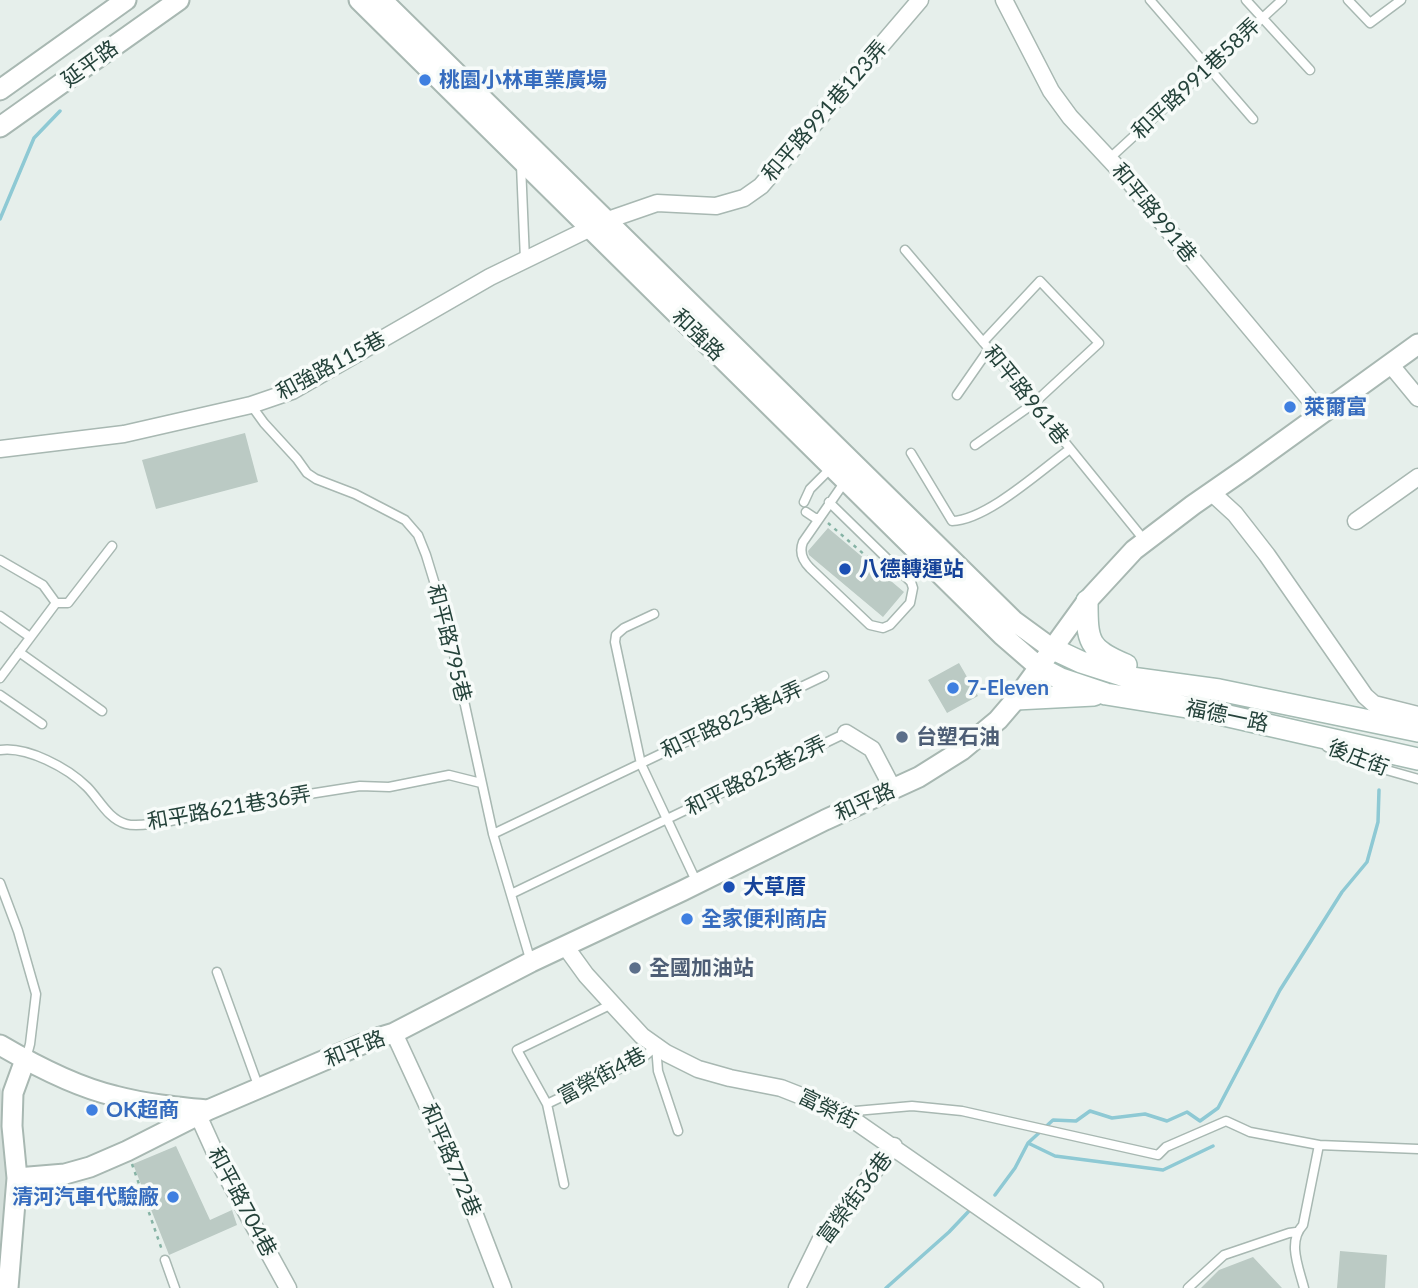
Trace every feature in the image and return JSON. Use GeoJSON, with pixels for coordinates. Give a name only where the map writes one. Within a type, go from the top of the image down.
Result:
{"type":"FeatureCollection","features":[{"type":"Feature","properties":{"kind":"main road"},"geometry":{"type":"LineString","coordinates":[[1087,601],[1087,631],[1097,650],[1131,667],[1219,690]]}},
{"type":"Feature","properties":{"kind":"main road","name":"福德一路"},"geometry":{"type":"LineString","coordinates":[[1051,648],[1081,662],[1132,678],[1219,690],[1418,731]]}},
{"type":"Feature","properties":{"kind":"main road","name":"福德一路"},"geometry":{"type":"LineString","coordinates":[[1040,668],[1061,679],[1106,694],[1193,708],[1418,759]]}},
{"type":"Feature","properties":{"kind":"main road"},"geometry":{"type":"LineString","coordinates":[[1016,699],[1106,694]]}},
{"type":"Feature","properties":{"kind":"street","name":"延平路"},"geometry":{"type":"LineString","coordinates":[[0,90],[126,0]]}},
{"type":"Feature","properties":{"kind":"street","name":"延平路"},"geometry":{"type":"LineString","coordinates":[[0,127],[180,0]]}},
{"type":"Feature","properties":{"kind":"street","name":"和強路"},"geometry":{"type":"LineString","coordinates":[[359,0],[521,159],[597,225]]}},
{"type":"Feature","properties":{"kind":"street","name":"和強路"},"geometry":{"type":"LineString","coordinates":[[382,0],[597,225],[845,468],[1014,621],[1051,648]]}},
{"type":"Feature","properties":{"kind":"street","name":"和平路991巷123弄"},"geometry":{"type":"LineString","coordinates":[[597,225],[657,203],[716,206],[744,198],[761,186],[920,0]]}},
{"type":"Feature","properties":{"kind":"street","name":"和平路991巷"},"geometry":{"type":"LineString","coordinates":[[1004,0],[1051,91],[1070,117],[1110,158],[1322,414]]}},
{"type":"Feature","properties":{"kind":"street","name":"和強路115巷"},"geometry":{"type":"LineString","coordinates":[[0,449],[124,434],[251,405],[292,391],[490,277],[597,225]]}},
{"type":"Feature","properties":{"kind":"street","name":"和平路"},"geometry":{"type":"LineString","coordinates":[[17,1178],[65,1174],[90,1167],[203,1113],[374,1039],[394,1033],[531,961],[825,820],[919,778],[962,750],[998,720],[1040,668],[1051,648],[1087,601],[1145,541],[1418,344]]}},
{"type":"Feature","properties":{"kind":"street"},"geometry":{"type":"LineString","coordinates":[[1390,364],[1418,398]]}},
{"type":"Feature","properties":{"kind":"street","name":"和強路"},"geometry":{"type":"LineString","coordinates":[[845,468],[1002,635],[1040,668]]}},
{"type":"Feature","properties":{"kind":"street"},"geometry":{"type":"LineString","coordinates":[[1356,521],[1418,477]]}},
{"type":"Feature","properties":{"kind":"street"},"geometry":{"type":"LineString","coordinates":[[1211,492],[1235,514],[1267,555],[1365,696],[1374,704],[1418,715]]}},
{"type":"Feature","properties":{"kind":"street"},"geometry":{"type":"LineString","coordinates":[[846,733],[873,749],[893,789]]}},
{"type":"Feature","properties":{"kind":"street","name":"富榮街"},"geometry":{"type":"LineString","coordinates":[[565,946],[612,1004],[642,1036],[666,1054],[698,1069],[781,1088],[842,1112],[1094,1288]]}},
{"type":"Feature","properties":{"kind":"street","name":"和平路772巷"},"geometry":{"type":"LineString","coordinates":[[394,1033],[460,1177],[503,1288]]}},
{"type":"Feature","properties":{"kind":"street","name":"和平路"},"geometry":{"type":"LineString","coordinates":[[0,1045],[60,1077],[112,1096],[203,1113]]}},
{"type":"Feature","properties":{"kind":"street"},"geometry":{"type":"LineString","coordinates":[[8,1288],[17,1178],[12,1126],[13,1093],[25,1060]]}},
{"type":"Feature","properties":{"kind":"street","name":"和平路704巷"},"geometry":{"type":"LineString","coordinates":[[203,1113],[222,1168],[288,1288]]}},
{"type":"Feature","properties":{"kind":"street","name":"富榮街36巷"},"geometry":{"type":"LineString","coordinates":[[797,1288],[821,1239],[894,1146]]}},
{"type":"Feature","properties":{"kind":"lane"},"geometry":{"type":"LineString","coordinates":[[1150,0],[1254,118]]}},
{"type":"Feature","properties":{"kind":"lane"},"geometry":{"type":"LineString","coordinates":[[1246,0],[1310,70]]}},
{"type":"Feature","properties":{"kind":"lane","name":"和平路991巷58弄"},"geometry":{"type":"LineString","coordinates":[[1110,158],[1282,0]]}},
{"type":"Feature","properties":{"kind":"lane"},"geometry":{"type":"LineString","coordinates":[[1348,0],[1370,23],[1401,0]]}},
{"type":"Feature","properties":{"kind":"lane"},"geometry":{"type":"LineString","coordinates":[[521,159],[525,260]]}},
{"type":"Feature","properties":{"kind":"lane","name":"和平路961巷"},"geometry":{"type":"LineString","coordinates":[[905,250],[1145,541]]}},
{"type":"Feature","properties":{"kind":"lane"},"geometry":{"type":"LineString","coordinates":[[957,395],[986,345],[1040,281],[1099,343],[1033,404],[975,445]]}},
{"type":"Feature","properties":{"kind":"lane","name":"和平路795巷"},"geometry":{"type":"LineString","coordinates":[[251,405],[307,473],[405,520],[418,536],[448,628],[493,834],[531,961]]}},
{"type":"Feature","properties":{"kind":"lane"},"geometry":{"type":"LineString","coordinates":[[911,453],[952,521],[961,521],[993,506],[1070,449]]}},
{"type":"Feature","properties":{"kind":"lane"},"geometry":{"type":"LineString","coordinates":[[804,502],[810,489],[845,468]]}},
{"type":"Feature","properties":{"kind":"lane"},"geometry":{"type":"LineString","coordinates":[[830,502],[911,582],[913,588],[910,603],[890,625],[883,628],[870,625],[802,558],[801,548],[830,502],[845,468]]}},
{"type":"Feature","properties":{"kind":"lane"},"geometry":{"type":"LineString","coordinates":[[806,512],[820,518]]}},
{"type":"Feature","properties":{"kind":"lane"},"geometry":{"type":"LineString","coordinates":[[56,603],[68,603],[112,546]]}},
{"type":"Feature","properties":{"kind":"lane"},"geometry":{"type":"LineString","coordinates":[[0,560],[43,585],[56,603]]}},
{"type":"Feature","properties":{"kind":"lane"},"geometry":{"type":"LineString","coordinates":[[0,678],[56,603]]}},
{"type":"Feature","properties":{"kind":"lane"},"geometry":{"type":"LineString","coordinates":[[654,614],[624,628],[616,635],[615,642],[641,764],[697,883]]}},
{"type":"Feature","properties":{"kind":"lane"},"geometry":{"type":"LineString","coordinates":[[0,616],[30,637]]}},
{"type":"Feature","properties":{"kind":"lane"},"geometry":{"type":"LineString","coordinates":[[19,652],[102,711]]}},
{"type":"Feature","properties":{"kind":"lane","name":"和平路825巷4弄"},"geometry":{"type":"LineString","coordinates":[[493,834],[824,676]]}},
{"type":"Feature","properties":{"kind":"lane"},"geometry":{"type":"LineString","coordinates":[[0,695],[42,724]]}},
{"type":"Feature","properties":{"kind":"lane","name":"後庄街"},"geometry":{"type":"LineString","coordinates":[[1300,732],[1355,761],[1418,779]]}},
{"type":"Feature","properties":{"kind":"lane","name":"和平路825巷2弄"},"geometry":{"type":"LineString","coordinates":[[511,894],[846,733]]}},
{"type":"Feature","properties":{"kind":"lane","name":"和平路621巷36弄"},"geometry":{"type":"LineString","coordinates":[[0,750],[33,754],[65,769],[87,786],[111,815],[125,824],[143,825],[246,804],[360,786],[389,787],[449,775],[481,783]]}},
{"type":"Feature","properties":{"kind":"lane"},"geometry":{"type":"LineString","coordinates":[[0,883],[18,931],[36,995],[30,1044],[25,1060]]}},
{"type":"Feature","properties":{"kind":"lane"},"geometry":{"type":"LineString","coordinates":[[217,972],[260,1089]]}},
{"type":"Feature","properties":{"kind":"lane"},"geometry":{"type":"LineString","coordinates":[[564,1184],[547,1104],[517,1051],[612,1004]]}},
{"type":"Feature","properties":{"kind":"lane"},"geometry":{"type":"LineString","coordinates":[[656,1046],[658,1071],[678,1131]]}},
{"type":"Feature","properties":{"kind":"lane","name":"富榮街4巷"},"geometry":{"type":"LineString","coordinates":[[547,1104],[644,1057],[656,1046]]}},
{"type":"Feature","properties":{"kind":"lane"},"geometry":{"type":"LineString","coordinates":[[842,1112],[912,1105],[962,1111],[1158,1155],[1166,1147],[1226,1121],[1250,1132],[1319,1145],[1418,1149]]}},
{"type":"Feature","properties":{"kind":"lane"},"geometry":{"type":"LineString","coordinates":[[1304,1288],[1294,1246],[1296,1232],[1303,1225],[1319,1145]]}},
{"type":"Feature","properties":{"kind":"lane"},"geometry":{"type":"LineString","coordinates":[[1188,1288],[1224,1255],[1296,1232]]}},
{"type":"Feature","properties":{"kind":"lane"},"geometry":{"type":"LineString","coordinates":[[165,1260],[175,1288]]}},
{"type":"Feature","properties":{"kind":"path"},"geometry":{"type":"LineString","coordinates":[[127,1151],[165,1260]]}},
{"type":"Feature","properties":{"kind":"shaded area"},"geometry":{"type":"Polygon","coordinates":[[[0,1087],[2,1138],[11,1178],[0,1284],[0,1087]]]}},
{"type":"Feature","properties":{"kind":"building"},"geometry":{"type":"Polygon","coordinates":[[[245,433],[258,482],[156,509],[142,460],[245,433]]]}},
{"type":"Feature","properties":{"kind":"building"},"geometry":{"type":"Polygon","coordinates":[[[828,528],[904,592],[883,617],[809,555],[808,551],[828,528]]]}},
{"type":"Feature","properties":{"kind":"building","name":"7-Eleven"},"geometry":{"type":"Polygon","coordinates":[[[959,663],[978,696],[947,713],[928,680],[959,663]]]}},
{"type":"Feature","properties":{"kind":"building","name":"清河汽車代驗廠"},"geometry":{"type":"Polygon","coordinates":[[[176,1146],[210,1220],[232,1210],[237,1225],[169,1255],[133,1164],[176,1146]]]}},
{"type":"Feature","properties":{"kind":"building"},"geometry":{"type":"Polygon","coordinates":[[[1340,1251],[1387,1255],[1385,1288],[1337,1288],[1340,1251]]]}},
{"type":"Feature","properties":{"kind":"building"},"geometry":{"type":"Polygon","coordinates":[[[1253,1257],[1282,1288],[1201,1288],[1219,1270],[1253,1257]]]}},
{"type":"Feature","properties":{"kind":"waterway"},"geometry":{"type":"LineString","coordinates":[[0,219],[34,138],[60,111]]}},
{"type":"Feature","properties":{"kind":"waterway"},"geometry":{"type":"LineString","coordinates":[[995,1195],[1015,1168],[1028,1143],[1053,1120],[1076,1121],[1090,1111],[1112,1118],[1145,1114],[1167,1121],[1187,1112],[1200,1121],[1218,1108],[1280,990],[1342,892],[1367,862],[1378,822],[1379,790]]}},
{"type":"Feature","properties":{"kind":"waterway"},"geometry":{"type":"LineString","coordinates":[[1028,1143],[1055,1156],[1163,1170],[1213,1146]]}},
{"type":"Feature","properties":{"kind":"waterway"},"geometry":{"type":"LineString","coordinates":[[886,1288],[969,1211]]}},
{"type":"Feature","properties":{"kind":"place","name":"桃園小林車業廣場"},"geometry":{"type":"Point","coordinates":[425,80]}},
{"type":"Feature","properties":{"kind":"place","name":"萊爾富"},"geometry":{"type":"Point","coordinates":[1290,407]}},
{"type":"Feature","properties":{"kind":"place","name":"八德轉運站"},"geometry":{"type":"Point","coordinates":[845,569]}},
{"type":"Feature","properties":{"kind":"place","name":"7-Eleven"},"geometry":{"type":"Point","coordinates":[953,688]}},
{"type":"Feature","properties":{"kind":"place","name":"台塑石油"},"geometry":{"type":"Point","coordinates":[902,737]}},
{"type":"Feature","properties":{"kind":"place","name":"大草厝"},"geometry":{"type":"Point","coordinates":[729,887]}},
{"type":"Feature","properties":{"kind":"place","name":"全家便利商店"},"geometry":{"type":"Point","coordinates":[687,919]}},
{"type":"Feature","properties":{"kind":"place","name":"全國加油站"},"geometry":{"type":"Point","coordinates":[635,968]}},
{"type":"Feature","properties":{"kind":"place","name":"OK超商"},"geometry":{"type":"Point","coordinates":[92,1110]}},
{"type":"Feature","properties":{"kind":"place","name":"清河汽車代驗廠"},"geometry":{"type":"Point","coordinates":[173,1197]}}]}
